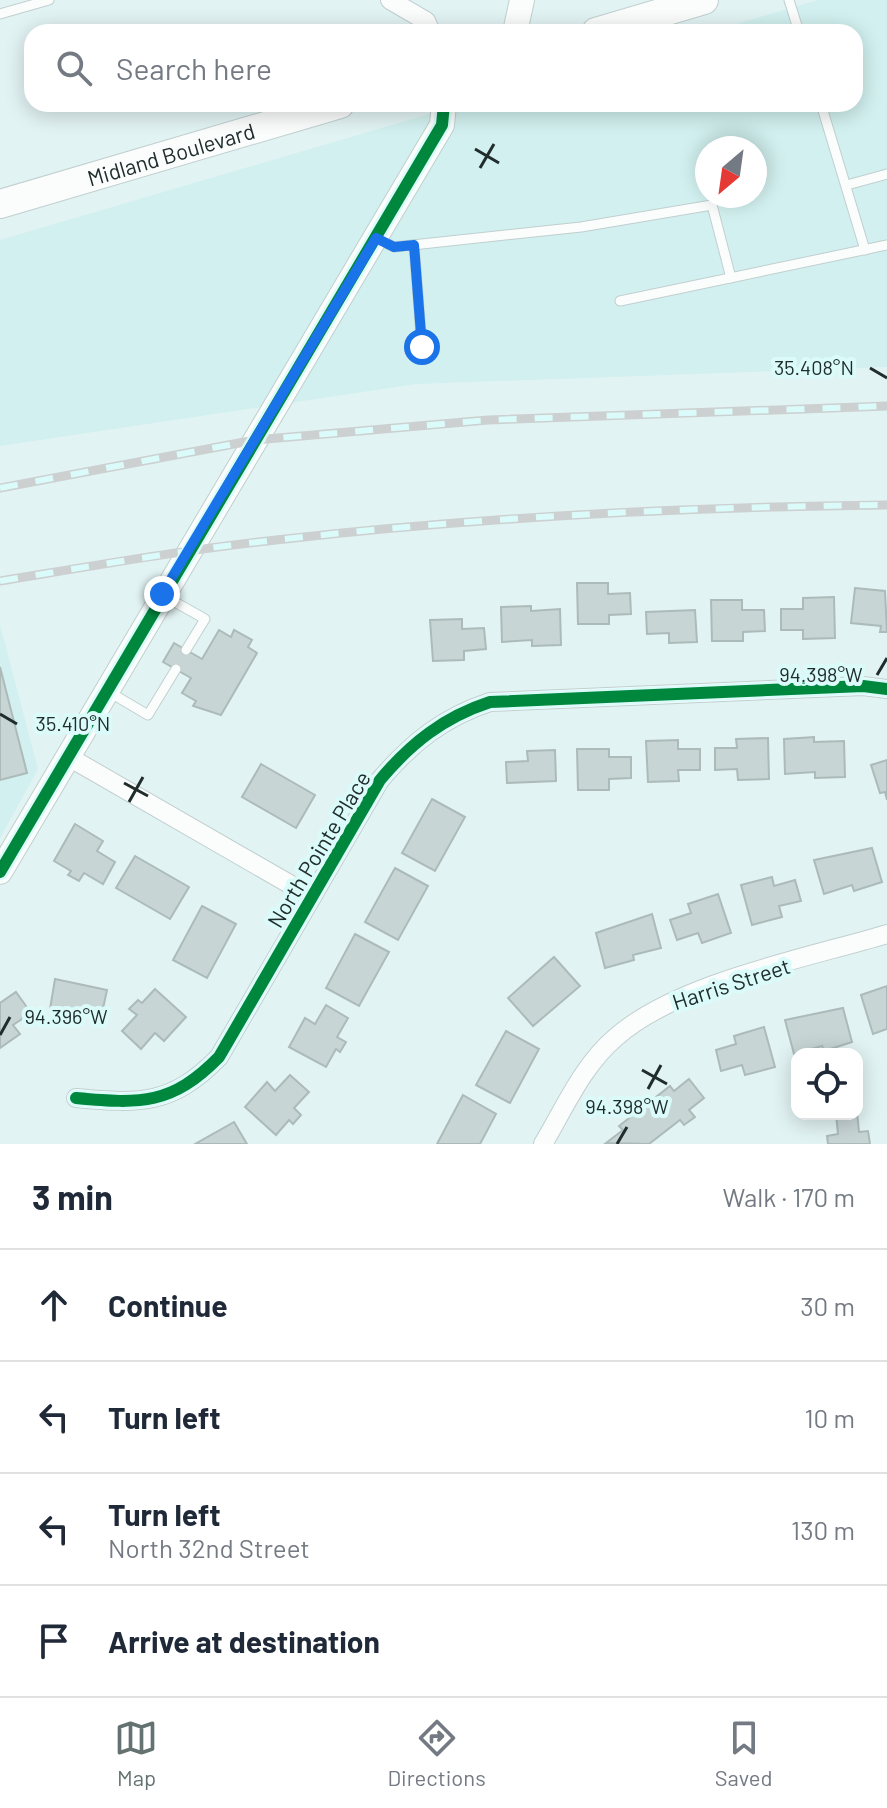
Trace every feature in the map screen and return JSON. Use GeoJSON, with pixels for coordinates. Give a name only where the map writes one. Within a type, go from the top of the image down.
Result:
{"type":"FeatureCollection","features":[{"type":"Feature","properties":{"kind":"main road"},"geometry":{"type":"LineString","coordinates":[[623,24],[704,0]]}},
{"type":"Feature","properties":{"kind":"main road","name":"Midland Boulevard"},"geometry":{"type":"LineString","coordinates":[[0,204],[313,112]]}},
{"type":"Feature","properties":{"kind":"street"},"geometry":{"type":"LineString","coordinates":[[390,0],[427,24]]}},
{"type":"Feature","properties":{"kind":"street"},"geometry":{"type":"LineString","coordinates":[[517,24],[522,0]]}},
{"type":"Feature","properties":{"kind":"street"},"geometry":{"type":"LineString","coordinates":[[0,872],[7,844],[67,756],[376,238],[442,125],[443,112]]}},
{"type":"Feature","properties":{"kind":"street","name":"North Pointe Place"},"geometry":{"type":"LineString","coordinates":[[76,1098],[130,1103],[165,1095],[194,1082],[219,1057],[380,780],[426,733],[464,711],[506,701],[863,686],[887,689]]}},
{"type":"Feature","properties":{"kind":"street"},"geometry":{"type":"LineString","coordinates":[[67,756],[312,897]]}},
{"type":"Feature","properties":{"kind":"street","name":"Harris Street"},"geometry":{"type":"LineString","coordinates":[[543,1144],[583,1077],[612,1039],[641,1017],[675,998],[887,934]]}},
{"type":"Feature","properties":{"kind":"lane"},"geometry":{"type":"LineString","coordinates":[[0,14],[49,0]]}},
{"type":"Feature","properties":{"kind":"lane"},"geometry":{"type":"LineString","coordinates":[[789,0],[796,24]]}},
{"type":"Feature","properties":{"kind":"lane"},"geometry":{"type":"LineString","coordinates":[[824,112],[865,250]]}},
{"type":"Feature","properties":{"kind":"lane"},"geometry":{"type":"LineString","coordinates":[[847,185],[887,174]]}},
{"type":"Feature","properties":{"kind":"lane"},"geometry":{"type":"LineString","coordinates":[[376,238],[394,247],[581,227],[712,205],[731,278]]}},
{"type":"Feature","properties":{"kind":"lane"},"geometry":{"type":"LineString","coordinates":[[414,245],[422,347]]}},
{"type":"Feature","properties":{"kind":"lane"},"geometry":{"type":"LineString","coordinates":[[620,301],[887,245]]}},
{"type":"Feature","properties":{"kind":"lane"},"geometry":{"type":"LineString","coordinates":[[162,594],[205,619],[186,650]]}},
{"type":"Feature","properties":{"kind":"lane"},"geometry":{"type":"LineString","coordinates":[[106,690],[148,715],[176,669]]}},
{"type":"Feature","properties":{"kind":"shaded area"},"geometry":{"type":"Polygon","coordinates":[[[818,0],[887,0],[887,367],[416,384],[0,446],[0,240],[436,112],[863,112],[863,24],[736,24],[818,0]]]}},
{"type":"Feature","properties":{"kind":"shaded area"},"geometry":{"type":"Polygon","coordinates":[[[0,625],[38,769],[0,838],[0,625]]]}},
{"type":"Feature","properties":{"kind":"building"},"geometry":{"type":"Polygon","coordinates":[[[577,583],[608,583],[608,594],[630,593],[631,614],[609,615],[609,624],[578,624],[577,583]]]}},
{"type":"Feature","properties":{"kind":"building"},"geometry":{"type":"Polygon","coordinates":[[[855,588],[885,591],[887,632],[880,632],[881,626],[851,623],[855,588]]]}},
{"type":"Feature","properties":{"kind":"building"},"geometry":{"type":"Polygon","coordinates":[[[834,597],[835,638],[803,639],[803,630],[781,630],[781,609],[803,609],[803,598],[834,597]]]}},
{"type":"Feature","properties":{"kind":"building"},"geometry":{"type":"Polygon","coordinates":[[[711,600],[742,600],[742,610],[764,610],[765,631],[743,632],[743,641],[712,641],[711,600]]]}},
{"type":"Feature","properties":{"kind":"building"},"geometry":{"type":"Polygon","coordinates":[[[531,606],[531,611],[560,609],[561,645],[532,646],[532,640],[502,642],[501,607],[531,606]]]}},
{"type":"Feature","properties":{"kind":"building"},"geometry":{"type":"Polygon","coordinates":[[[695,610],[697,642],[669,643],[669,633],[647,634],[646,612],[695,610]]]}},
{"type":"Feature","properties":{"kind":"building"},"geometry":{"type":"Polygon","coordinates":[[[462,619],[462,629],[484,628],[486,649],[464,651],[464,660],[433,661],[430,620],[462,619]]]}},
{"type":"Feature","properties":{"kind":"building"},"geometry":{"type":"Polygon","coordinates":[[[219,630],[231,637],[234,630],[252,640],[248,647],[257,653],[221,715],[193,706],[196,701],[182,693],[191,678],[163,662],[174,643],[202,659],[219,630]]]}},
{"type":"Feature","properties":{"kind":"building"},"geometry":{"type":"Polygon","coordinates":[[[0,667],[27,773],[0,780],[0,667]]]}},
{"type":"Feature","properties":{"kind":"building"},"geometry":{"type":"Polygon","coordinates":[[[814,737],[814,742],[844,741],[845,777],[815,778],[815,772],[785,774],[784,739],[814,737]]]}},
{"type":"Feature","properties":{"kind":"building"},"geometry":{"type":"Polygon","coordinates":[[[768,738],[769,779],[738,780],[737,769],[715,770],[715,748],[737,748],[736,739],[768,738]]]}},
{"type":"Feature","properties":{"kind":"building"},"geometry":{"type":"Polygon","coordinates":[[[678,740],[678,749],[700,749],[700,770],[678,770],[679,781],[648,782],[646,741],[678,740]]]}},
{"type":"Feature","properties":{"kind":"building"},"geometry":{"type":"Polygon","coordinates":[[[577,749],[609,749],[609,757],[631,757],[631,778],[609,779],[609,790],[578,790],[577,749]]]}},
{"type":"Feature","properties":{"kind":"building"},"geometry":{"type":"Polygon","coordinates":[[[555,750],[556,781],[507,783],[506,762],[528,761],[527,751],[555,750]]]}},
{"type":"Feature","properties":{"kind":"building"},"geometry":{"type":"Polygon","coordinates":[[[887,760],[887,800],[885,792],[880,793],[871,765],[887,760]]]}},
{"type":"Feature","properties":{"kind":"building"},"geometry":{"type":"Polygon","coordinates":[[[261,764],[315,795],[296,828],[242,797],[261,764]]]}},
{"type":"Feature","properties":{"kind":"building"},"geometry":{"type":"Polygon","coordinates":[[[432,799],[465,817],[435,871],[402,853],[432,799]]]}},
{"type":"Feature","properties":{"kind":"building"},"geometry":{"type":"Polygon","coordinates":[[[75,824],[103,841],[97,851],[115,862],[103,884],[84,873],[79,881],[68,875],[71,871],[54,861],[75,824]]]}},
{"type":"Feature","properties":{"kind":"building"},"geometry":{"type":"Polygon","coordinates":[[[872,848],[882,882],[854,891],[852,885],[824,894],[814,860],[872,848]]]}},
{"type":"Feature","properties":{"kind":"building"},"geometry":{"type":"Polygon","coordinates":[[[135,856],[189,887],[170,919],[116,888],[135,856]]]}},
{"type":"Feature","properties":{"kind":"building"},"geometry":{"type":"Polygon","coordinates":[[[395,868],[428,886],[398,940],[365,922],[395,868]]]}},
{"type":"Feature","properties":{"kind":"building"},"geometry":{"type":"Polygon","coordinates":[[[772,877],[774,886],[795,880],[801,901],[779,906],[782,917],[752,925],[741,885],[772,877]]]}},
{"type":"Feature","properties":{"kind":"building"},"geometry":{"type":"Polygon","coordinates":[[[718,894],[731,933],[702,943],[698,933],[677,940],[670,920],[691,913],[688,904],[718,894]]]}},
{"type":"Feature","properties":{"kind":"building"},"geometry":{"type":"Polygon","coordinates":[[[202,906],[236,924],[207,978],[173,960],[202,906]]]}},
{"type":"Feature","properties":{"kind":"building"},"geometry":{"type":"Polygon","coordinates":[[[652,914],[661,948],[633,955],[634,960],[605,968],[596,933],[652,914]]]}},
{"type":"Feature","properties":{"kind":"building"},"geometry":{"type":"Polygon","coordinates":[[[355,934],[389,952],[359,1006],[326,988],[355,934]]]}},
{"type":"Feature","properties":{"kind":"building"},"geometry":{"type":"Polygon","coordinates":[[[554,957],[580,986],[533,1026],[508,998],[554,957]]]}},
{"type":"Feature","properties":{"kind":"building"},"geometry":{"type":"Polygon","coordinates":[[[55,979],[107,990],[102,1013],[79,1009],[78,1015],[50,1009],[55,979]]]}},
{"type":"Feature","properties":{"kind":"building"},"geometry":{"type":"Polygon","coordinates":[[[887,986],[887,1029],[873,1034],[861,995],[887,986]]]}},
{"type":"Feature","properties":{"kind":"building"},"geometry":{"type":"Polygon","coordinates":[[[155,989],[186,1017],[164,1041],[155,1033],[141,1049],[122,1031],[137,1015],[129,1009],[138,1000],[142,1003],[155,989]]]}},
{"type":"Feature","properties":{"kind":"building"},"geometry":{"type":"Polygon","coordinates":[[[16,992],[31,1013],[13,1025],[20,1034],[0,1048],[0,1003],[16,992]]]}},
{"type":"Feature","properties":{"kind":"building"},"geometry":{"type":"Polygon","coordinates":[[[326,1005],[348,1018],[337,1037],[346,1042],[340,1052],[336,1049],[326,1067],[289,1047],[305,1018],[315,1024],[326,1005]]]}},
{"type":"Feature","properties":{"kind":"building"},"geometry":{"type":"Polygon","coordinates":[[[843,1008],[852,1042],[833,1048],[792,1048],[785,1020],[843,1008]]]}},
{"type":"Feature","properties":{"kind":"building"},"geometry":{"type":"Polygon","coordinates":[[[764,1027],[775,1067],[745,1075],[742,1065],[721,1071],[716,1050],[736,1044],[734,1036],[764,1027]]]}},
{"type":"Feature","properties":{"kind":"building"},"geometry":{"type":"Polygon","coordinates":[[[506,1031],[539,1049],[510,1103],[476,1085],[506,1031]]]}},
{"type":"Feature","properties":{"kind":"building"},"geometry":{"type":"Polygon","coordinates":[[[290,1075],[309,1092],[294,1108],[301,1115],[293,1124],[289,1120],[276,1135],[245,1107],[267,1082],[275,1091],[290,1075]]]}},
{"type":"Feature","properties":{"kind":"building"},"geometry":{"type":"Polygon","coordinates":[[[689,1079],[704,1098],[689,1110],[695,1117],[684,1125],[680,1120],[649,1144],[606,1143],[623,1130],[619,1126],[670,1086],[674,1091],[689,1079]]]}},
{"type":"Feature","properties":{"kind":"building"},"geometry":{"type":"Polygon","coordinates":[[[463,1095],[496,1114],[480,1144],[437,1144],[463,1095]]]}},
{"type":"Feature","properties":{"kind":"building"},"geometry":{"type":"Polygon","coordinates":[[[837,1120],[858,1120],[859,1132],[868,1131],[870,1144],[828,1144],[827,1136],[838,1134],[837,1120]]]}},
{"type":"Feature","properties":{"kind":"building"},"geometry":{"type":"Polygon","coordinates":[[[234,1122],[247,1144],[195,1144],[234,1122]]]}},
{"type":"Feature","properties":{"kind":"railway"},"geometry":{"type":"LineString","coordinates":[[0,488],[255,440],[488,420],[887,406]]}},
{"type":"Feature","properties":{"kind":"railway"},"geometry":{"type":"LineString","coordinates":[[0,581],[207,549],[428,525],[658,511],[887,505]]}},
{"type":"Feature","properties":{"kind":"cycle path"},"geometry":{"type":"LineString","coordinates":[[0,872],[442,125],[443,112]]}},
{"type":"Feature","properties":{"kind":"cycle path"},"geometry":{"type":"LineString","coordinates":[[76,1098],[119,1101],[154,1098],[186,1084],[219,1057],[380,780],[416,743],[458,715],[490,702],[863,686],[887,689]]}},
{"type":"Feature","properties":{"kind":"route"},"geometry":{"type":"LineString","coordinates":[[162,594],[376,238],[394,247],[414,245],[422,347]]}}]}
